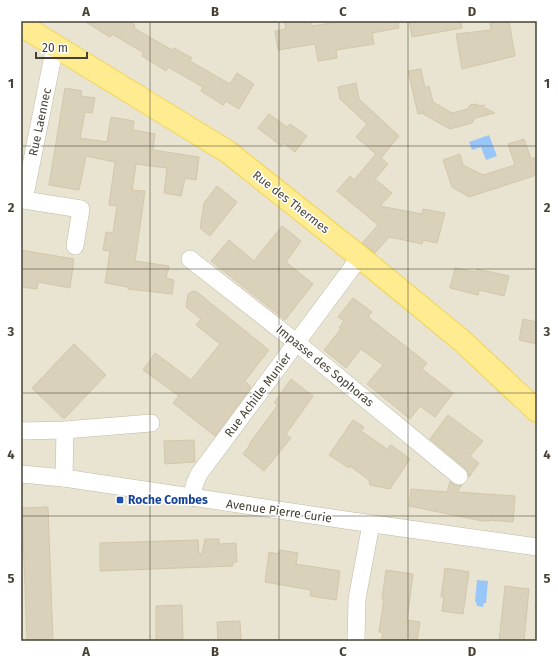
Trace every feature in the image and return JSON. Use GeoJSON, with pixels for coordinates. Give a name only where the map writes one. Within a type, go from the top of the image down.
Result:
{"type":"FeatureCollection","features":[{"type":"Feature","properties":{"kind":"main road","name":"Rue des Thermes"},"geometry":{"type":"LineString","coordinates":[[21,25],[228,152],[461,340],[537,411]]}},
{"type":"Feature","properties":{"kind":"street","name":"Rue Laennec"},"geometry":{"type":"LineString","coordinates":[[55,46],[24,200],[81,209],[75,246]]}},
{"type":"Feature","properties":{"kind":"street","name":"Rue Achille Munier"},"geometry":{"type":"LineString","coordinates":[[191,498],[194,483],[199,474],[360,257]]}},
{"type":"Feature","properties":{"kind":"street","name":"Impasse des Sophoras"},"geometry":{"type":"LineString","coordinates":[[190,259],[297,343],[459,476]]}},
{"type":"Feature","properties":{"kind":"street"},"geometry":{"type":"LineString","coordinates":[[21,431],[65,430],[151,423]]}},
{"type":"Feature","properties":{"kind":"street"},"geometry":{"type":"LineString","coordinates":[[64,478],[65,430]]}},
{"type":"Feature","properties":{"kind":"street","name":"Avenue Pierre Curie"},"geometry":{"type":"LineString","coordinates":[[21,474],[64,478],[191,498],[537,547]]}},
{"type":"Feature","properties":{"kind":"street"},"geometry":{"type":"LineString","coordinates":[[356,641],[357,599],[371,524]]}},
{"type":"Feature","properties":{"kind":"shaded area"},"geometry":{"type":"Polygon","coordinates":[[[21,21],[537,21],[537,641],[21,641],[21,21]]]}},
{"type":"Feature","properties":{"kind":"water"},"geometry":{"type":"Polygon","coordinates":[[[489,135],[497,156],[486,160],[481,147],[472,150],[469,142],[489,135]]]}},
{"type":"Feature","properties":{"kind":"water"},"geometry":{"type":"Polygon","coordinates":[[[477,580],[488,581],[486,603],[484,603],[483,607],[477,606],[475,602],[477,580]]]}},
{"type":"Feature","properties":{"kind":"building"},"geometry":{"type":"Polygon","coordinates":[[[84,21],[128,21],[135,25],[134,28],[172,50],[174,48],[192,58],[190,61],[230,84],[237,73],[254,84],[239,109],[226,101],[223,105],[201,91],[203,87],[168,67],[166,71],[142,56],[144,53],[112,34],[110,37],[84,21]]]}},
{"type":"Feature","properties":{"kind":"building"},"geometry":{"type":"Polygon","coordinates":[[[284,21],[311,21],[312,26],[345,21],[398,21],[399,28],[372,33],[374,44],[336,50],[337,58],[318,61],[315,44],[278,50],[275,31],[286,29],[284,21]]]}},
{"type":"Feature","properties":{"kind":"building"},"geometry":{"type":"Polygon","coordinates":[[[409,21],[461,21],[462,28],[412,37],[409,21]]]}},
{"type":"Feature","properties":{"kind":"building"},"geometry":{"type":"Polygon","coordinates":[[[490,21],[509,21],[515,56],[462,69],[456,34],[491,30],[490,21]]]}},
{"type":"Feature","properties":{"kind":"building"},"geometry":{"type":"Polygon","coordinates":[[[421,69],[425,88],[429,86],[433,102],[452,113],[468,109],[470,105],[476,104],[480,106],[485,105],[483,107],[495,113],[475,118],[472,123],[450,129],[423,114],[424,113],[418,114],[408,71],[421,69]]]}},
{"type":"Feature","properties":{"kind":"building"},"geometry":{"type":"Polygon","coordinates":[[[356,83],[359,99],[399,136],[381,158],[388,164],[375,179],[392,193],[380,206],[422,214],[423,209],[445,213],[437,243],[423,240],[422,244],[389,237],[375,253],[362,243],[378,225],[337,191],[350,176],[354,180],[376,154],[356,137],[367,124],[340,99],[338,87],[356,83]]]}},
{"type":"Feature","properties":{"kind":"building"},"geometry":{"type":"Polygon","coordinates":[[[65,88],[82,91],[81,96],[95,98],[92,113],[85,112],[80,138],[107,142],[111,117],[134,121],[133,130],[155,134],[153,150],[199,157],[196,180],[185,178],[181,196],[164,193],[167,168],[136,164],[132,190],[145,191],[135,261],[169,266],[166,278],[174,280],[172,294],[128,289],[128,287],[105,283],[110,251],[103,250],[106,232],[113,233],[117,206],[109,205],[115,162],[86,156],[79,190],[49,185],[65,88]]]}},
{"type":"Feature","properties":{"kind":"building"},"geometry":{"type":"Polygon","coordinates":[[[269,114],[287,127],[290,124],[307,136],[295,152],[283,143],[281,146],[258,128],[269,114]]]}},
{"type":"Feature","properties":{"kind":"building"},"geometry":{"type":"Polygon","coordinates":[[[524,139],[531,159],[537,157],[537,175],[469,197],[452,187],[443,160],[460,154],[463,165],[483,175],[515,165],[508,144],[524,139]]]}},
{"type":"Feature","properties":{"kind":"building"},"geometry":{"type":"Polygon","coordinates":[[[217,186],[237,202],[210,236],[200,228],[204,203],[217,186]]]}},
{"type":"Feature","properties":{"kind":"building"},"geometry":{"type":"Polygon","coordinates":[[[282,226],[301,241],[286,262],[313,284],[285,320],[211,261],[229,240],[254,261],[282,226]]]}},
{"type":"Feature","properties":{"kind":"building"},"geometry":{"type":"Polygon","coordinates":[[[21,250],[74,259],[70,288],[38,282],[37,289],[21,287],[21,250]]]}},
{"type":"Feature","properties":{"kind":"building"},"geometry":{"type":"Polygon","coordinates":[[[455,268],[476,272],[477,269],[509,276],[504,296],[479,290],[478,295],[450,288],[455,268]]]}},
{"type":"Feature","properties":{"kind":"building"},"geometry":{"type":"Polygon","coordinates":[[[193,291],[197,292],[269,350],[245,381],[251,387],[215,436],[173,403],[179,396],[143,370],[155,353],[191,380],[220,344],[196,325],[201,319],[186,307],[188,294],[193,291]]]}},
{"type":"Feature","properties":{"kind":"building"},"geometry":{"type":"Polygon","coordinates":[[[353,298],[372,312],[368,317],[427,363],[422,369],[453,393],[435,417],[420,406],[410,419],[367,384],[383,365],[361,349],[346,368],[324,350],[341,329],[339,328],[344,321],[338,317],[353,298]]]}},
{"type":"Feature","properties":{"kind":"building"},"geometry":{"type":"Polygon","coordinates":[[[523,319],[537,322],[537,344],[519,340],[523,319]]]}},
{"type":"Feature","properties":{"kind":"building"},"geometry":{"type":"Polygon","coordinates":[[[74,344],[106,375],[64,419],[32,388],[74,344]]]}},
{"type":"Feature","properties":{"kind":"building"},"geometry":{"type":"Polygon","coordinates":[[[291,379],[313,396],[286,434],[291,438],[264,471],[243,454],[278,405],[274,403],[291,379]]]}},
{"type":"Feature","properties":{"kind":"building"},"geometry":{"type":"Polygon","coordinates":[[[448,415],[483,441],[470,456],[479,463],[469,477],[465,468],[430,439],[448,415]]]}},
{"type":"Feature","properties":{"kind":"building"},"geometry":{"type":"Polygon","coordinates":[[[353,420],[364,427],[361,431],[387,449],[391,445],[410,459],[390,489],[370,485],[369,480],[350,466],[349,468],[329,455],[353,420]]]}},
{"type":"Feature","properties":{"kind":"building"},"geometry":{"type":"Polygon","coordinates":[[[194,440],[195,462],[165,464],[164,441],[194,440]]]}},
{"type":"Feature","properties":{"kind":"building"},"geometry":{"type":"Polygon","coordinates":[[[450,482],[457,486],[462,485],[457,492],[515,496],[513,522],[490,520],[482,521],[409,506],[411,489],[447,492],[450,482]]]}},
{"type":"Feature","properties":{"kind":"building"},"geometry":{"type":"Polygon","coordinates":[[[48,507],[53,641],[27,641],[22,508],[48,507]]]}},
{"type":"Feature","properties":{"kind":"building"},"geometry":{"type":"Polygon","coordinates":[[[205,539],[219,539],[219,544],[236,543],[237,562],[233,562],[233,566],[100,571],[100,543],[198,540],[199,554],[202,554],[205,539]]]}},
{"type":"Feature","properties":{"kind":"building"},"geometry":{"type":"Polygon","coordinates":[[[280,550],[298,553],[296,564],[340,571],[336,600],[310,596],[311,590],[265,582],[269,552],[279,554],[280,550]]]}},
{"type":"Feature","properties":{"kind":"building"},"geometry":{"type":"Polygon","coordinates":[[[445,568],[469,572],[463,614],[442,611],[444,597],[441,597],[445,568]]]}},
{"type":"Feature","properties":{"kind":"building"},"geometry":{"type":"Polygon","coordinates":[[[386,570],[413,574],[407,620],[420,622],[417,641],[381,641],[383,633],[379,632],[384,599],[382,599],[386,570]]]}},
{"type":"Feature","properties":{"kind":"building"},"geometry":{"type":"Polygon","coordinates":[[[505,586],[529,589],[524,641],[499,641],[505,586]]]}},
{"type":"Feature","properties":{"kind":"building"},"geometry":{"type":"Polygon","coordinates":[[[182,605],[183,641],[156,641],[156,606],[182,605]]]}},
{"type":"Feature","properties":{"kind":"building"},"geometry":{"type":"Polygon","coordinates":[[[240,621],[241,641],[218,640],[217,622],[240,621]]]}},
{"type":"Feature","properties":{"kind":"place","name":"Roche Combes"},"geometry":{"type":"Point","coordinates":[120,500]}}]}
